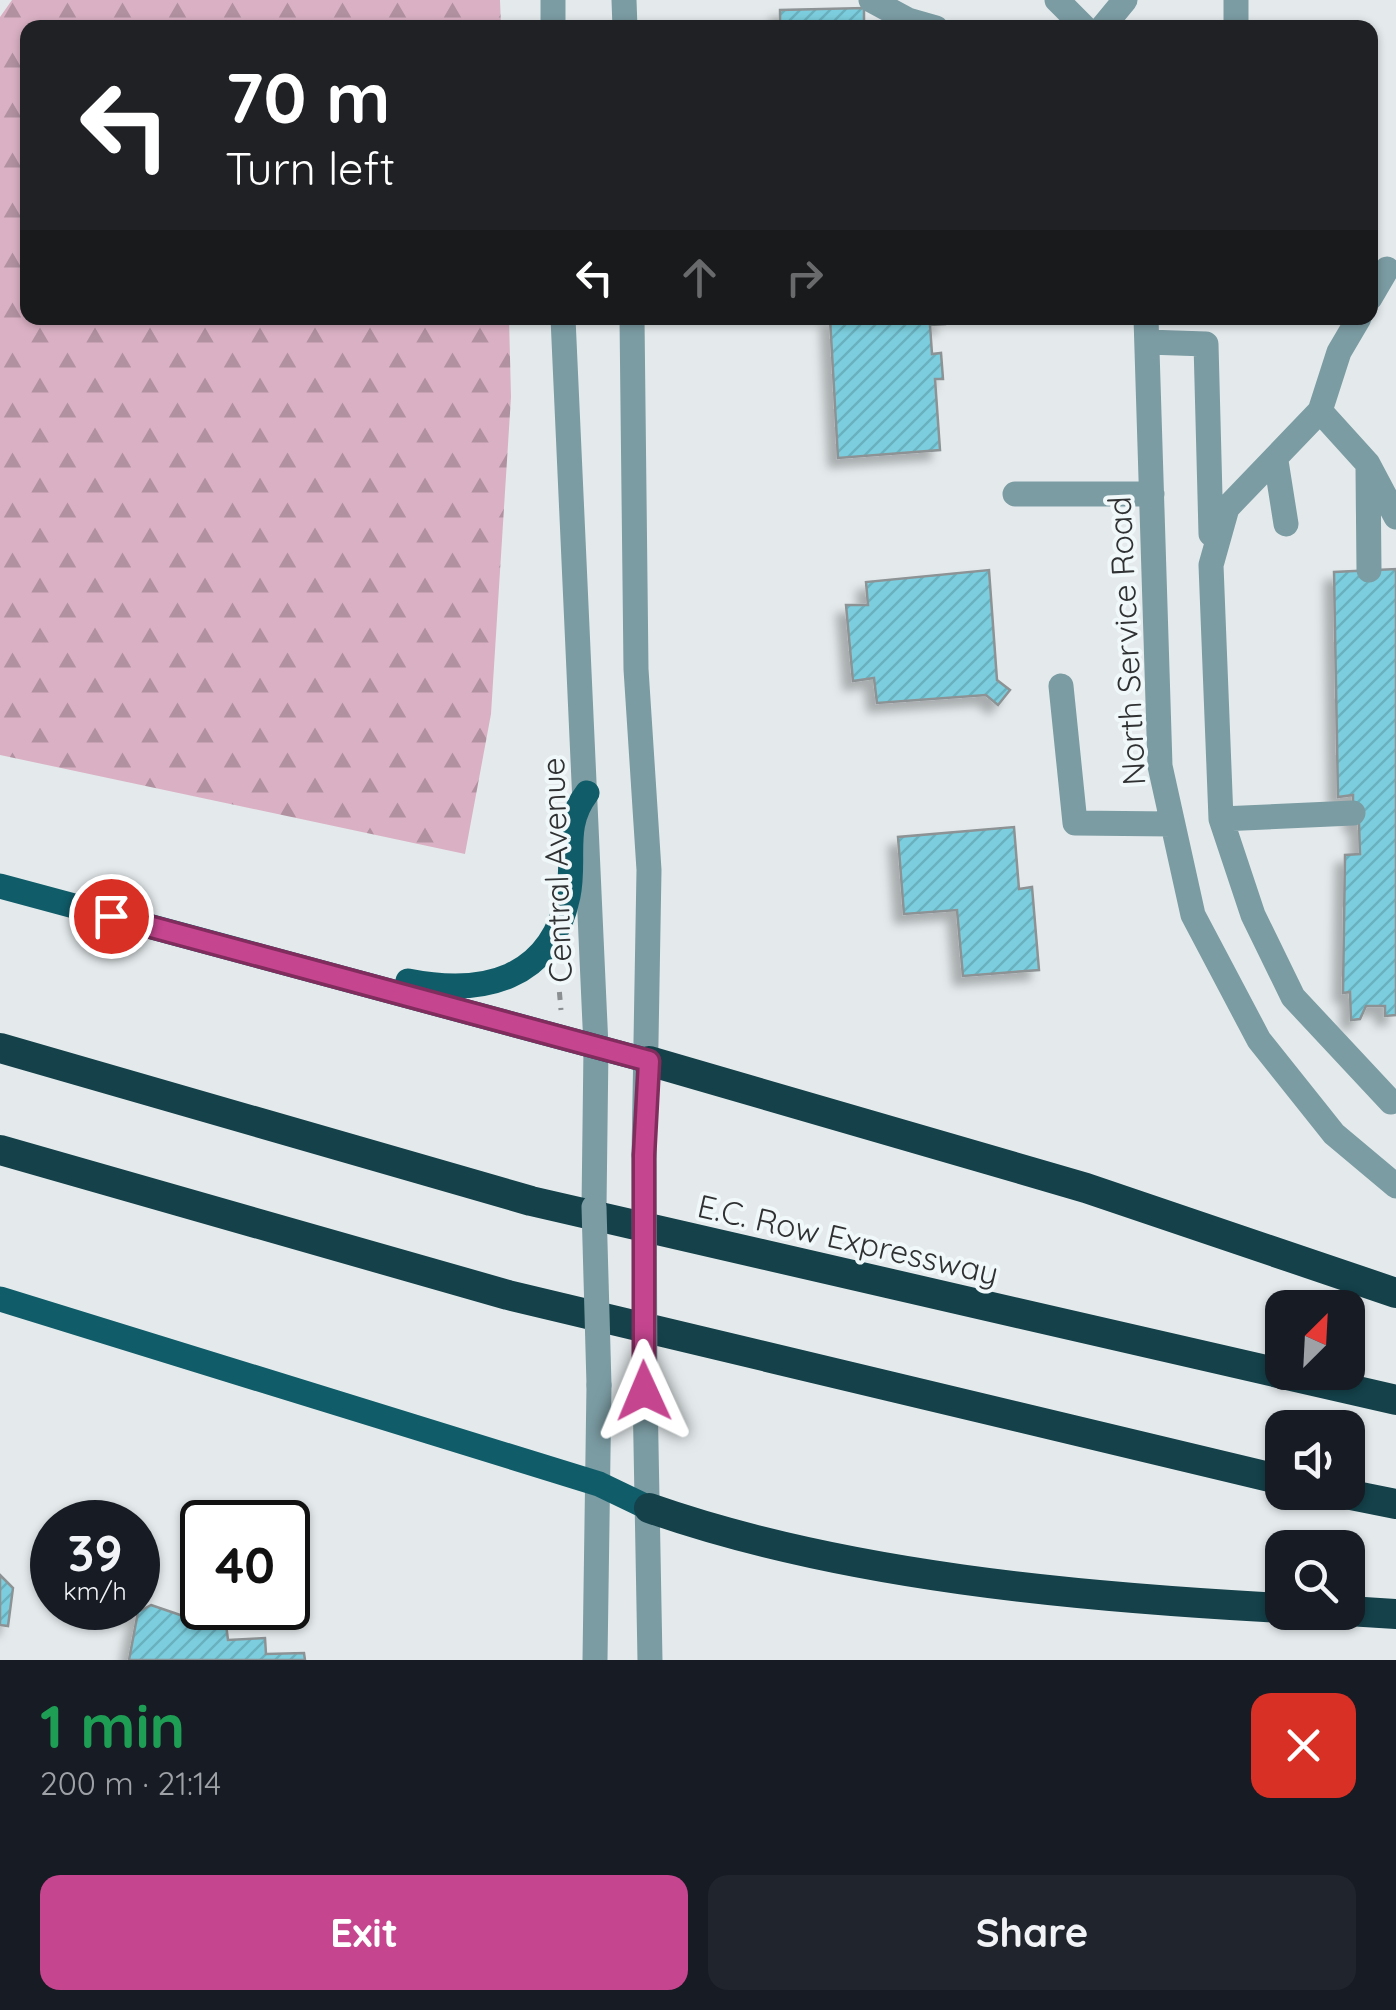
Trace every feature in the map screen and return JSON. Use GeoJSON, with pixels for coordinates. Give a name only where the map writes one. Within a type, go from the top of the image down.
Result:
{"type":"FeatureCollection","features":[{"type":"Feature","properties":{"kind":"highway","name":"E.C. Row Expressway"},"geometry":{"type":"LineString","coordinates":[[0,1048],[530,1201],[1396,1400]]}},
{"type":"Feature","properties":{"kind":"highway"},"geometry":{"type":"LineString","coordinates":[[649,1061],[1048,1176],[1396,1293]]}},
{"type":"Feature","properties":{"kind":"highway"},"geometry":{"type":"LineString","coordinates":[[0,1150],[508,1295],[1265,1476]]}},
{"type":"Feature","properties":{"kind":"highway"},"geometry":{"type":"LineString","coordinates":[[1365,1498],[1396,1504]]}},
{"type":"Feature","properties":{"kind":"highway"},"geometry":{"type":"LineString","coordinates":[[649,1508],[723,1534],[1007,1587],[1265,1607]]}},
{"type":"Feature","properties":{"kind":"highway"},"geometry":{"type":"LineString","coordinates":[[1365,1612],[1396,1614]]}},
{"type":"Feature","properties":{"kind":"main road"},"geometry":{"type":"LineString","coordinates":[[332,974],[370,974],[432,986],[488,986],[536,962],[555,934],[568,896],[572,813],[587,794]]}},
{"type":"Feature","properties":{"kind":"main road"},"geometry":{"type":"LineString","coordinates":[[0,886],[649,1061]]}},
{"type":"Feature","properties":{"kind":"main road"},"geometry":{"type":"LineString","coordinates":[[0,1298],[599,1484],[649,1508]]}},
{"type":"Feature","properties":{"kind":"street"},"geometry":{"type":"LineString","coordinates":[[871,0],[903,20]]}},
{"type":"Feature","properties":{"kind":"street"},"geometry":{"type":"LineString","coordinates":[[1058,0],[1077,20]]}},
{"type":"Feature","properties":{"kind":"street"},"geometry":{"type":"LineString","coordinates":[[1109,20],[1125,0]]}},
{"type":"Feature","properties":{"kind":"street","name":"Central Avenue"},"geometry":{"type":"LineString","coordinates":[[563,325],[596,1047],[592,1146],[599,1386],[595,1660]]}},
{"type":"Feature","properties":{"kind":"street"},"geometry":{"type":"LineString","coordinates":[[632,325],[636,669],[648,870],[644,1391],[650,1660]]}},
{"type":"Feature","properties":{"kind":"street"},"geometry":{"type":"LineString","coordinates":[[1212,564],[1227,508],[1320,411],[1339,352],[1354,325]]}},
{"type":"Feature","properties":{"kind":"street"},"geometry":{"type":"LineString","coordinates":[[1147,330],[1206,344],[1221,819],[1253,915],[1293,997],[1391,1102]]}},
{"type":"Feature","properties":{"kind":"street","name":"North Service Road"},"geometry":{"type":"LineString","coordinates":[[1147,330],[1160,766],[1192,916],[1259,1040],[1334,1134],[1396,1186]]}},
{"type":"Feature","properties":{"kind":"street"},"geometry":{"type":"LineString","coordinates":[[1320,411],[1368,464],[1396,517]]}},
{"type":"Feature","properties":{"kind":"street"},"geometry":{"type":"LineString","coordinates":[[1276,461],[1286,524]]}},
{"type":"Feature","properties":{"kind":"street"},"geometry":{"type":"LineString","coordinates":[[1368,464],[1369,570]]}},
{"type":"Feature","properties":{"kind":"street"},"geometry":{"type":"LineString","coordinates":[[1015,494],[1152,494]]}},
{"type":"Feature","properties":{"kind":"street"},"geometry":{"type":"LineString","coordinates":[[1060,686],[1075,823],[1172,824]]}},
{"type":"Feature","properties":{"kind":"street"},"geometry":{"type":"LineString","coordinates":[[1221,819],[1353,813]]}},
{"type":"Feature","properties":{"kind":"path"},"geometry":{"type":"LineString","coordinates":[[557,968],[563,1025]]}},
{"type":"Feature","properties":{"kind":"green space"},"geometry":{"type":"Polygon","coordinates":[[[12,0],[500,0],[501,20],[20,20],[20,325],[509,325],[511,397],[491,714],[465,854],[0,755],[0,17],[12,0]]]}},
{"type":"Feature","properties":{"kind":"building"},"geometry":{"type":"Polygon","coordinates":[[[864,8],[864,20],[780,20],[780,10],[864,8]]]}},
{"type":"Feature","properties":{"kind":"building"},"geometry":{"type":"Polygon","coordinates":[[[830,325],[930,325],[932,354],[941,353],[943,379],[935,379],[940,450],[838,458],[830,325]]]}},
{"type":"Feature","properties":{"kind":"building"},"geometry":{"type":"Polygon","coordinates":[[[1396,569],[1396,1015],[1385,1016],[1385,1006],[1366,1006],[1360,1019],[1351,1020],[1350,992],[1343,993],[1345,855],[1360,854],[1359,823],[1353,822],[1353,795],[1338,797],[1334,572],[1396,569]]]}},
{"type":"Feature","properties":{"kind":"building"},"geometry":{"type":"Polygon","coordinates":[[[989,570],[997,680],[1010,690],[998,705],[986,695],[877,703],[874,678],[853,681],[846,605],[868,605],[866,582],[989,570]]]}},
{"type":"Feature","properties":{"kind":"building"},"geometry":{"type":"Polygon","coordinates":[[[1014,827],[1019,889],[1032,887],[1039,970],[963,976],[957,910],[904,914],[898,837],[1014,827]]]}},
{"type":"Feature","properties":{"kind":"building"},"geometry":{"type":"Polygon","coordinates":[[[0,1575],[13,1588],[8,1626],[0,1625],[0,1575]]]}},
{"type":"Feature","properties":{"kind":"building"},"geometry":{"type":"Polygon","coordinates":[[[160,1608],[180,1615],[180,1630],[227,1630],[228,1640],[265,1638],[266,1654],[304,1653],[305,1660],[129,1660],[135,1630],[160,1630],[160,1608]]]}},
{"type":"Feature","properties":{"kind":"route"},"geometry":{"type":"LineString","coordinates":[[111,916],[649,1061],[644,1155],[644,1391]]}}]}
